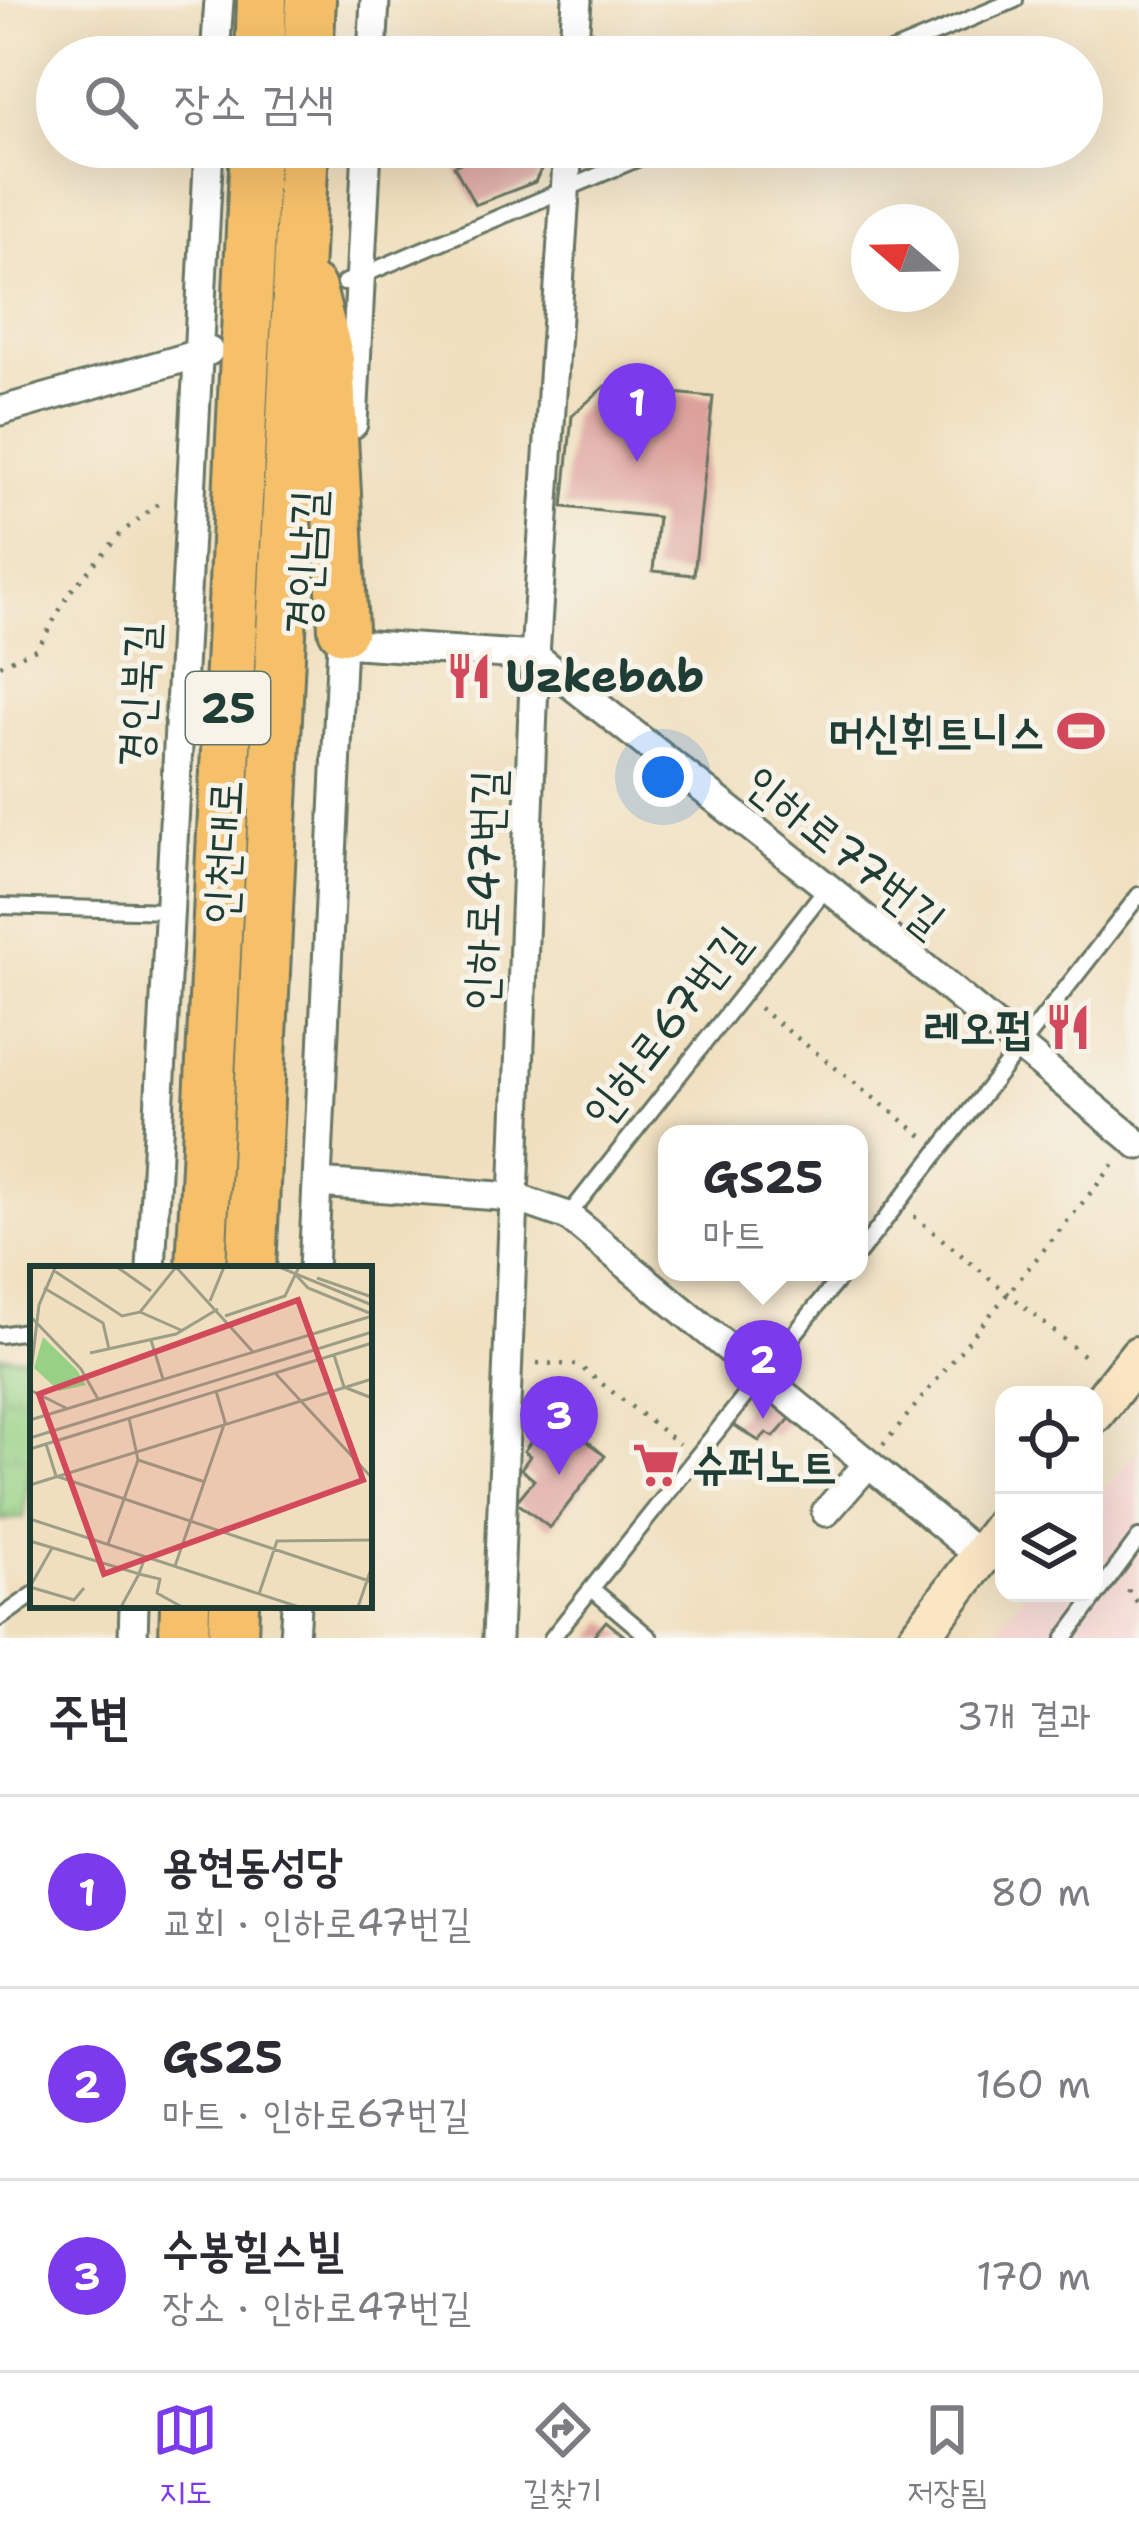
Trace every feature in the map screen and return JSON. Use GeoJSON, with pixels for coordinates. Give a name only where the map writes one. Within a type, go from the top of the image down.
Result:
{"type":"FeatureCollection","features":[{"type":"Feature","properties":{"kind":"highway"},"geometry":{"type":"LineString","coordinates":[[261,36],[262,0]]}},
{"type":"Feature","properties":{"kind":"highway"},"geometry":{"type":"LineString","coordinates":[[309,36],[311,0]]}},
{"type":"Feature","properties":{"kind":"highway","name":"인천대로"},"geometry":{"type":"LineString","coordinates":[[201,1266],[254,168]]}},
{"type":"Feature","properties":{"kind":"highway","name":"인천대로"},"geometry":{"type":"LineString","coordinates":[[250,1266],[303,168]]}},
{"type":"Feature","properties":{"kind":"highway"},"geometry":{"type":"LineString","coordinates":[[299,242],[329,360],[342,636]]}},
{"type":"Feature","properties":{"kind":"highway"},"geometry":{"type":"LineString","coordinates":[[184,1638],[185,1608]]}},
{"type":"Feature","properties":{"kind":"highway"},"geometry":{"type":"LineString","coordinates":[[233,1638],[235,1608]]}},
{"type":"Feature","properties":{"kind":"main road"},"geometry":{"type":"LineString","coordinates":[[918,1638],[992,1541]]}},
{"type":"Feature","properties":{"kind":"street"},"geometry":{"type":"LineString","coordinates":[[216,36],[219,0]]}},
{"type":"Feature","properties":{"kind":"street"},"geometry":{"type":"LineString","coordinates":[[373,36],[375,0]]}},
{"type":"Feature","properties":{"kind":"street"},"geometry":{"type":"LineString","coordinates":[[575,36],[577,0]]}},
{"type":"Feature","properties":{"kind":"street","name":"경인북길"},"geometry":{"type":"LineString","coordinates":[[151,1266],[190,483],[203,354],[208,168]]}},
{"type":"Feature","properties":{"kind":"street","name":"경인남길"},"geometry":{"type":"LineString","coordinates":[[313,1266],[342,636],[352,279],[365,168]]}},
{"type":"Feature","properties":{"kind":"street","name":"인하로47번길"},"geometry":{"type":"LineString","coordinates":[[497,1638],[535,656],[567,168]]}},
{"type":"Feature","properties":{"kind":"street"},"geometry":{"type":"LineString","coordinates":[[0,411],[203,354]]}},
{"type":"Feature","properties":{"kind":"street"},"geometry":{"type":"LineString","coordinates":[[342,636],[535,656]]}},
{"type":"Feature","properties":{"kind":"street","name":"인하로77번길"},"geometry":{"type":"LineString","coordinates":[[535,656],[827,887],[1136,1143]]}},
{"type":"Feature","properties":{"kind":"street"},"geometry":{"type":"LineString","coordinates":[[317,1183],[513,1197],[568,1216],[868,1464],[992,1541]]}},
{"type":"Feature","properties":{"kind":"street"},"geometry":{"type":"LineString","coordinates":[[826,1512],[868,1464]]}},
{"type":"Feature","properties":{"kind":"street"},"geometry":{"type":"LineString","coordinates":[[133,1638],[134,1608]]}},
{"type":"Feature","properties":{"kind":"street"},"geometry":{"type":"LineString","coordinates":[[295,1638],[296,1608]]}},
{"type":"Feature","properties":{"kind":"lane"},"geometry":{"type":"LineString","coordinates":[[929,36],[1015,0]]}},
{"type":"Feature","properties":{"kind":"lane"},"geometry":{"type":"LineString","coordinates":[[352,279],[616,168]]}},
{"type":"Feature","properties":{"kind":"lane","name":"인하로67번길"},"geometry":{"type":"LineString","coordinates":[[568,1216],[827,887]]}},
{"type":"Feature","properties":{"kind":"lane"},"geometry":{"type":"LineString","coordinates":[[868,1241],[1139,895]]}},
{"type":"Feature","properties":{"kind":"lane"},"geometry":{"type":"LineString","coordinates":[[0,906],[168,911]]}},
{"type":"Feature","properties":{"kind":"lane"},"geometry":{"type":"LineString","coordinates":[[552,1638],[837,1281]]}},
{"type":"Feature","properties":{"kind":"lane"},"geometry":{"type":"LineString","coordinates":[[0,1335],[30,1330]]}},
{"type":"Feature","properties":{"kind":"lane"},"geometry":{"type":"LineString","coordinates":[[1065,1638],[1139,1538]]}},
{"type":"Feature","properties":{"kind":"lane"},"geometry":{"type":"LineString","coordinates":[[592,1588],[650,1638]]}},
{"type":"Feature","properties":{"kind":"lane"},"geometry":{"type":"LineString","coordinates":[[0,1618],[30,1597]]}},
{"type":"Feature","properties":{"kind":"path","name":"경인북길"},"geometry":{"type":"LineString","coordinates":[[0,665],[38,648],[70,592],[120,533],[190,483]]}},
{"type":"Feature","properties":{"kind":"path"},"geometry":{"type":"LineString","coordinates":[[742,995],[939,1149]]}},
{"type":"Feature","properties":{"kind":"path"},"geometry":{"type":"LineString","coordinates":[[868,1464],[1136,1143]]}},
{"type":"Feature","properties":{"kind":"path"},"geometry":{"type":"LineString","coordinates":[[898,1203],[1123,1383]]}},
{"type":"Feature","properties":{"kind":"path"},"geometry":{"type":"LineString","coordinates":[[507,1361],[578,1365],[697,1458]]}},
{"type":"Feature","properties":{"kind":"shaded area"},"geometry":{"type":"Polygon","coordinates":[[[1139,1447],[1139,1638],[990,1638],[1018,1602],[1103,1602],[1103,1493],[1139,1447]]]}},
{"type":"Feature","properties":{"kind":"green space"},"geometry":{"type":"Polygon","coordinates":[[[0,1356],[30,1357],[30,1470],[23,1518],[0,1520],[0,1356]]]}},
{"type":"Feature","properties":{"kind":"building"},"geometry":{"type":"Polygon","coordinates":[[[455,168],[542,168],[535,182],[475,205],[455,168]]]}},
{"type":"Feature","properties":{"kind":"building"},"geometry":{"type":"Polygon","coordinates":[[[605,386],[713,397],[694,575],[653,571],[658,517],[563,507],[572,416],[605,386]]]}},
{"type":"Feature","properties":{"kind":"building"},"geometry":{"type":"Polygon","coordinates":[[[776,1399],[794,1414],[774,1437],[766,1433],[759,1441],[732,1424],[749,1402],[776,1399]]]}},
{"type":"Feature","properties":{"kind":"building"},"geometry":{"type":"Polygon","coordinates":[[[553,1412],[605,1456],[550,1528],[516,1502],[534,1480],[521,1469],[530,1456],[524,1451],[553,1412]]]}},
{"type":"Feature","properties":{"kind":"building"},"geometry":{"type":"Polygon","coordinates":[[[606,1621],[627,1638],[592,1638],[606,1621]]]}},
{"type":"Feature","properties":{"kind":"place","name":"용현동성당"},"geometry":{"type":"Point","coordinates":[637,462]}},
{"type":"Feature","properties":{"kind":"place","name":"Uzkebab"},"geometry":{"type":"Point","coordinates":[469,676]}},
{"type":"Feature","properties":{"kind":"place","name":"머신휘트니스"},"geometry":{"type":"Point","coordinates":[1081,731]}},
{"type":"Feature","properties":{"kind":"place","name":"레오펍"},"geometry":{"type":"Point","coordinates":[1068,1027]}},
{"type":"Feature","properties":{"kind":"place","name":"GS25"},"geometry":{"type":"Point","coordinates":[763,1419]}},
{"type":"Feature","properties":{"kind":"place","name":"슈퍼노트"},"geometry":{"type":"Point","coordinates":[656,1465]}},
{"type":"Feature","properties":{"kind":"place","name":"수봉힐스빌"},"geometry":{"type":"Point","coordinates":[559,1475]}}]}
